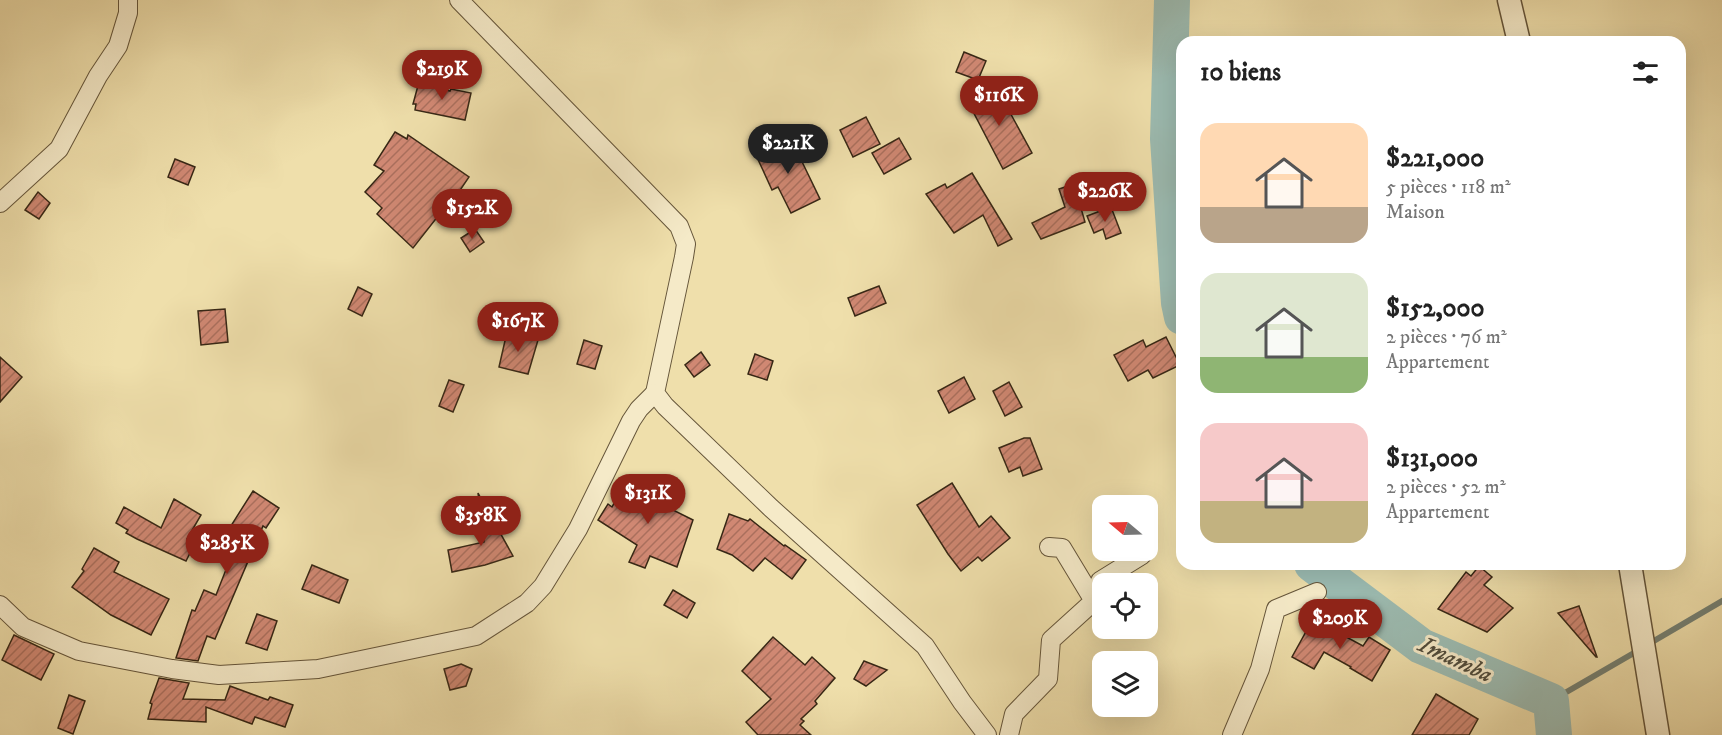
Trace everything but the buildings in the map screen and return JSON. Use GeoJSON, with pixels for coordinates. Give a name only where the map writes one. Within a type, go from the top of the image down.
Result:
{"type":"FeatureCollection","features":[{"type":"Feature","properties":{"kind":"street"},"geometry":{"type":"LineString","coordinates":[[0,203],[59,149],[98,76],[118,46],[128,13],[128,0]]}},
{"type":"Feature","properties":{"kind":"street"},"geometry":{"type":"LineString","coordinates":[[0,605],[23,627],[79,651],[172,669],[219,675],[318,669],[476,636],[527,603],[543,586],[578,529],[631,421],[655,393],[686,244],[679,226],[459,0]]}},
{"type":"Feature","properties":{"kind":"street"},"geometry":{"type":"LineString","coordinates":[[1509,0],[1518,36]]}},
{"type":"Feature","properties":{"kind":"street"},"geometry":{"type":"LineString","coordinates":[[655,393],[665,406],[771,508],[925,646],[987,735]]}},
{"type":"Feature","properties":{"kind":"street"},"geometry":{"type":"LineString","coordinates":[[1049,546],[1062,548],[1092,599]]}},
{"type":"Feature","properties":{"kind":"street"},"geometry":{"type":"LineString","coordinates":[[1113,573],[1132,561]]}},
{"type":"Feature","properties":{"kind":"street"},"geometry":{"type":"LineString","coordinates":[[1631,570],[1658,735]]}},
{"type":"Feature","properties":{"kind":"street"},"geometry":{"type":"LineString","coordinates":[[1232,735],[1260,669],[1276,609],[1317,592]]}},
{"type":"Feature","properties":{"kind":"street"},"geometry":{"type":"LineString","coordinates":[[1009,735],[1014,714],[1048,680],[1051,640],[1092,604]]}},
{"type":"Feature","properties":{"kind":"street"},"geometry":{"type":"LineString","coordinates":[[0,626],[23,627]]}},
{"type":"Feature","properties":{"kind":"waterway","name":"Imamba"},"geometry":{"type":"LineString","coordinates":[[1172,0],[1168,139],[1176,258]]}},
{"type":"Feature","properties":{"kind":"waterway","name":"Imamba"},"geometry":{"type":"LineString","coordinates":[[1320,570],[1421,646],[1551,701],[1554,735]]}},
{"type":"Feature","properties":{"kind":"waterway"},"geometry":{"type":"LineString","coordinates":[[1647,645],[1722,601]]}},
{"type":"Feature","properties":{"kind":"waterway"},"geometry":{"type":"LineString","coordinates":[[1551,701],[1639,650]]}}]}
